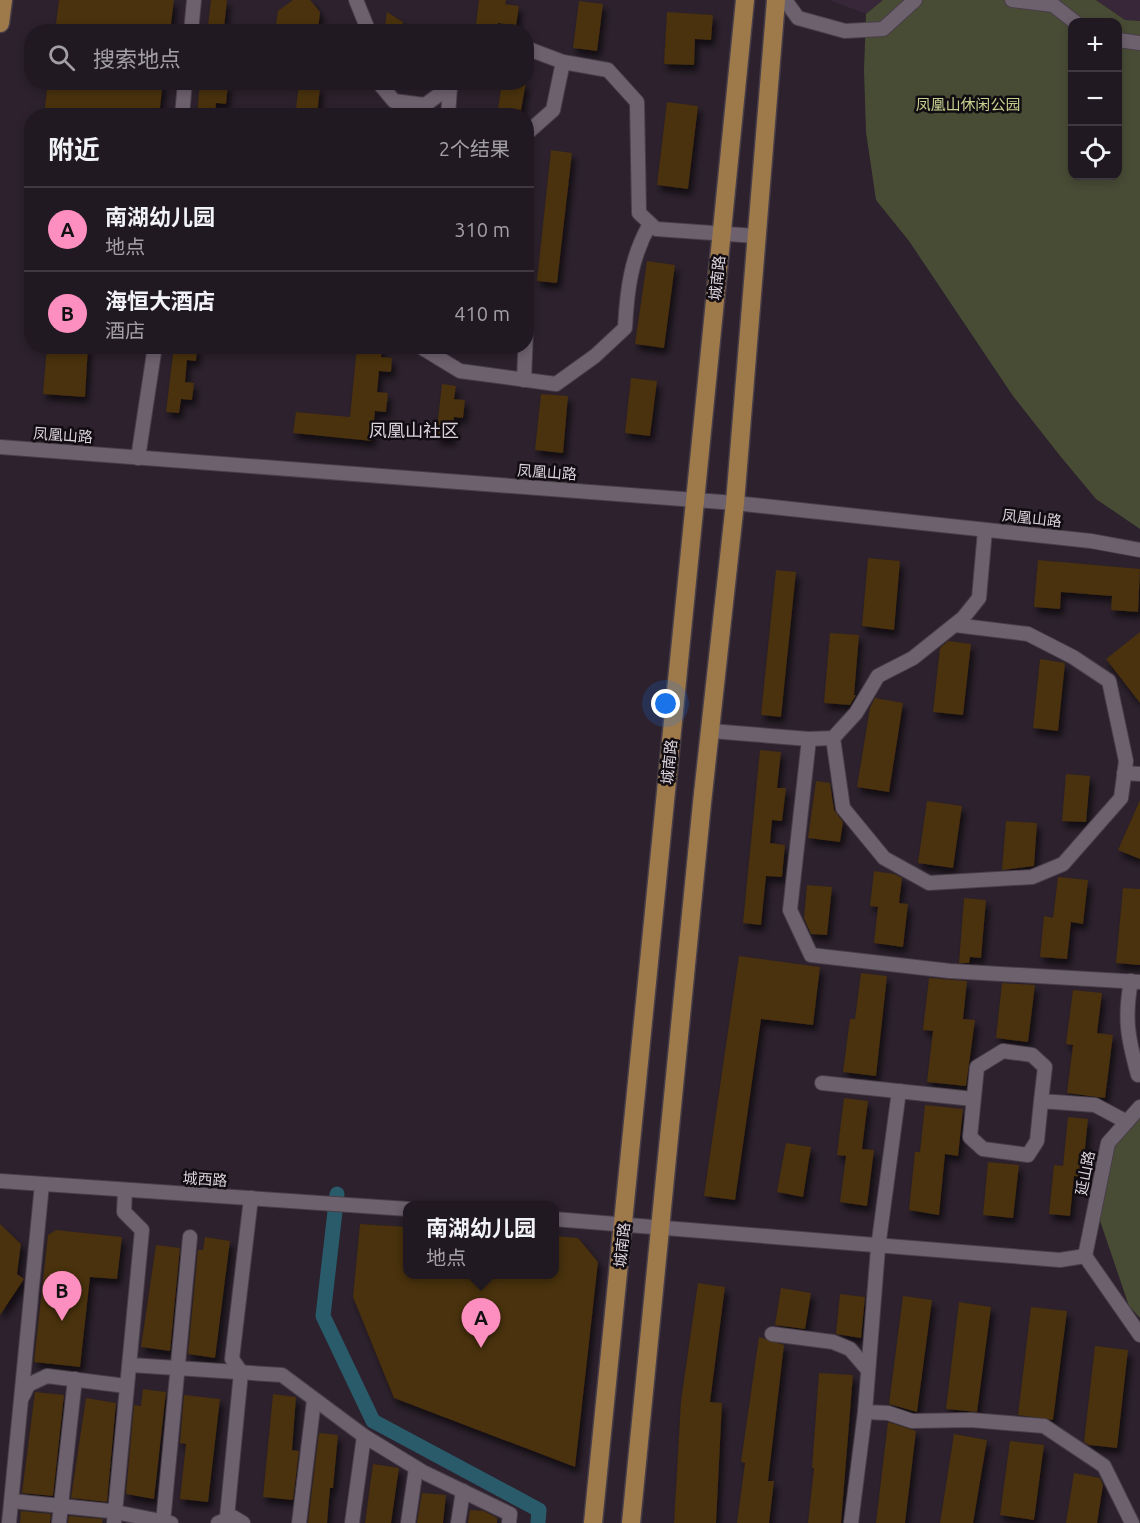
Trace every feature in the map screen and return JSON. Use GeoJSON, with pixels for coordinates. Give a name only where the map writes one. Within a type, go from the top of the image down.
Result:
{"type":"FeatureCollection","features":[{"type":"Feature","properties":{"kind":"main road"},"geometry":{"type":"LineString","coordinates":[[0,23],[3,0]]}},
{"type":"Feature","properties":{"kind":"main road","name":"城南路"},"geometry":{"type":"LineString","coordinates":[[593,1523],[745,0]]}},
{"type":"Feature","properties":{"kind":"main road"},"geometry":{"type":"LineString","coordinates":[[631,1523],[735,503],[776,0]]}},
{"type":"Feature","properties":{"kind":"street"},"geometry":{"type":"LineString","coordinates":[[192,24],[194,0]]}},
{"type":"Feature","properties":{"kind":"street"},"geometry":{"type":"LineString","coordinates":[[356,0],[366,24]]}},
{"type":"Feature","properties":{"kind":"street"},"geometry":{"type":"LineString","coordinates":[[785,0],[798,18],[846,31],[883,29],[915,0]]}},
{"type":"Feature","properties":{"kind":"street"},"geometry":{"type":"LineString","coordinates":[[1012,0],[1053,5],[1070,18]]}},
{"type":"Feature","properties":{"kind":"street"},"geometry":{"type":"LineString","coordinates":[[1122,41],[1140,43]]}},
{"type":"Feature","properties":{"kind":"street"},"geometry":{"type":"LineString","coordinates":[[534,51],[563,62],[608,70],[637,102],[639,213],[656,229],[756,236]]}},
{"type":"Feature","properties":{"kind":"street"},"geometry":{"type":"LineString","coordinates":[[534,127],[553,110],[563,62]]}},
{"type":"Feature","properties":{"kind":"street"},"geometry":{"type":"LineString","coordinates":[[183,108],[184,90]]}},
{"type":"Feature","properties":{"kind":"street"},"geometry":{"type":"LineString","coordinates":[[385,90],[394,101],[425,105],[446,90]]}},
{"type":"Feature","properties":{"kind":"street"},"geometry":{"type":"LineString","coordinates":[[449,108],[452,90]]}},
{"type":"Feature","properties":{"kind":"street"},"geometry":{"type":"LineString","coordinates":[[434,354],[460,371],[556,384],[595,356],[625,328],[627,290],[637,246],[650,224]]}},
{"type":"Feature","properties":{"kind":"street"},"geometry":{"type":"LineString","coordinates":[[138,458],[154,354]]}},
{"type":"Feature","properties":{"kind":"street"},"geometry":{"type":"LineString","coordinates":[[524,380],[525,354]]}},
{"type":"Feature","properties":{"kind":"street","name":"凤凰山路"},"geometry":{"type":"LineString","coordinates":[[0,447],[735,503],[1091,541],[1140,550]]}},
{"type":"Feature","properties":{"kind":"street"},"geometry":{"type":"LineString","coordinates":[[711,731],[809,739],[833,738],[856,713],[878,676],[913,658],[955,625],[979,598],[985,530]]}},
{"type":"Feature","properties":{"kind":"street"},"geometry":{"type":"LineString","coordinates":[[833,738],[843,808],[884,858],[929,883],[1032,877],[1063,864],[1121,798],[1126,762],[1109,681],[1073,657],[1028,634],[955,625]]}},
{"type":"Feature","properties":{"kind":"street"},"geometry":{"type":"LineString","coordinates":[[809,739],[790,910],[811,955],[950,971],[1135,981],[1126,1012],[1129,1042],[1138,1075]]}},
{"type":"Feature","properties":{"kind":"street"},"geometry":{"type":"LineString","coordinates":[[1124,773],[1140,774]]}},
{"type":"Feature","properties":{"kind":"street"},"geometry":{"type":"LineString","coordinates":[[1003,1051],[1032,1055],[1045,1067],[1041,1101],[1037,1142],[1028,1155],[982,1149],[969,1137],[977,1067],[1003,1051]]}},
{"type":"Feature","properties":{"kind":"street"},"geometry":{"type":"LineString","coordinates":[[822,1083],[974,1099]]}},
{"type":"Feature","properties":{"kind":"street"},"geometry":{"type":"LineString","coordinates":[[851,1523],[865,1412],[878,1245],[899,1091]]}},
{"type":"Feature","properties":{"kind":"street"},"geometry":{"type":"LineString","coordinates":[[1041,1101],[1095,1105],[1127,1122]]}},
{"type":"Feature","properties":{"kind":"street","name":"延山路"},"geometry":{"type":"LineString","coordinates":[[1085,1256],[1108,1143],[1140,1107]]}},
{"type":"Feature","properties":{"kind":"street","name":"城西路"},"geometry":{"type":"LineString","coordinates":[[0,1181],[403,1209]]}},
{"type":"Feature","properties":{"kind":"street"},"geometry":{"type":"LineString","coordinates":[[9,1523],[42,1184]]}},
{"type":"Feature","properties":{"kind":"street"},"geometry":{"type":"LineString","coordinates":[[114,1518],[126,1386],[131,1365],[142,1230],[124,1212],[125,1190]]}},
{"type":"Feature","properties":{"kind":"street"},"geometry":{"type":"LineString","coordinates":[[243,1523],[238,1519],[222,1520],[241,1372],[232,1359],[251,1198]]}},
{"type":"Feature","properties":{"kind":"street"},"geometry":{"type":"LineString","coordinates":[[559,1219],[1060,1260],[1085,1256],[1140,1335]]}},
{"type":"Feature","properties":{"kind":"street"},"geometry":{"type":"LineString","coordinates":[[12,1501],[61,1506],[114,1518],[166,1522],[190,1237]]}},
{"type":"Feature","properties":{"kind":"street"},"geometry":{"type":"LineString","coordinates":[[772,1334],[842,1345],[850,1349],[868,1370]]}},
{"type":"Feature","properties":{"kind":"street"},"geometry":{"type":"LineString","coordinates":[[131,1365],[282,1375],[363,1436],[416,1467],[510,1514],[509,1523]]}},
{"type":"Feature","properties":{"kind":"street"},"geometry":{"type":"LineString","coordinates":[[21,1401],[28,1385],[47,1376],[126,1386]]}},
{"type":"Feature","properties":{"kind":"street"},"geometry":{"type":"LineString","coordinates":[[59,1523],[75,1379]]}},
{"type":"Feature","properties":{"kind":"street"},"geometry":{"type":"LineString","coordinates":[[298,1523],[314,1400]]}},
{"type":"Feature","properties":{"kind":"street"},"geometry":{"type":"LineString","coordinates":[[865,1412],[888,1413],[912,1421],[971,1420],[1044,1426],[1104,1466],[1132,1523]]}},
{"type":"Feature","properties":{"kind":"street"},"geometry":{"type":"LineString","coordinates":[[352,1523],[363,1436]]}},
{"type":"Feature","properties":{"kind":"street"},"geometry":{"type":"LineString","coordinates":[[408,1523],[416,1467]]}},
{"type":"Feature","properties":{"kind":"street"},"geometry":{"type":"LineString","coordinates":[[459,1523],[463,1491]]}},
{"type":"Feature","properties":{"kind":"shaded area"},"geometry":{"type":"Polygon","coordinates":[[[829,0],[883,0],[866,14],[829,0]]]}},
{"type":"Feature","properties":{"kind":"shaded area"},"geometry":{"type":"Polygon","coordinates":[[[1096,0],[1140,0],[1140,21],[1125,20],[1096,0]]]}},
{"type":"Feature","properties":{"kind":"green space","name":"凤凰山休闲公园"},"geometry":{"type":"Polygon","coordinates":[[[883,0],[1096,0],[1125,20],[1140,21],[1140,529],[1096,499],[1061,457],[1013,396],[909,241],[876,200],[866,132],[864,70],[866,14],[883,0]]]}},
{"type":"Feature","properties":{"kind":"green space"},"geometry":{"type":"Polygon","coordinates":[[[1140,1112],[1140,1318],[1129,1306],[1095,1206],[1111,1137],[1140,1112]]]}},
{"type":"Feature","properties":{"kind":"building"},"geometry":{"type":"Polygon","coordinates":[[[59,0],[174,0],[171,24],[56,24],[59,0]]]}},
{"type":"Feature","properties":{"kind":"building"},"geometry":{"type":"Polygon","coordinates":[[[211,0],[227,0],[224,24],[208,24],[211,0]]]}},
{"type":"Feature","properties":{"kind":"building"},"geometry":{"type":"Polygon","coordinates":[[[293,0],[310,0],[320,12],[319,24],[276,24],[278,11],[293,0]]]}},
{"type":"Feature","properties":{"kind":"building"},"geometry":{"type":"Polygon","coordinates":[[[479,0],[506,0],[505,4],[519,6],[516,24],[476,24],[479,0]]]}},
{"type":"Feature","properties":{"kind":"building"},"geometry":{"type":"Polygon","coordinates":[[[579,1],[603,4],[597,51],[573,48],[579,1]]]}},
{"type":"Feature","properties":{"kind":"building"},"geometry":{"type":"Polygon","coordinates":[[[387,12],[403,22],[403,24],[385,24],[387,12]]]}},
{"type":"Feature","properties":{"kind":"building"},"geometry":{"type":"Polygon","coordinates":[[[667,12],[713,15],[711,40],[695,39],[694,65],[664,64],[667,12]]]}},
{"type":"Feature","properties":{"kind":"building"},"geometry":{"type":"Polygon","coordinates":[[[47,90],[162,90],[160,108],[45,108],[47,90]]]}},
{"type":"Feature","properties":{"kind":"building"},"geometry":{"type":"Polygon","coordinates":[[[199,90],[227,90],[226,104],[216,103],[216,108],[198,108],[199,90]]]}},
{"type":"Feature","properties":{"kind":"building"},"geometry":{"type":"Polygon","coordinates":[[[298,90],[320,90],[318,108],[296,108],[298,90]]]}},
{"type":"Feature","properties":{"kind":"building"},"geometry":{"type":"Polygon","coordinates":[[[501,90],[525,90],[521,108],[498,108],[501,90]]]}},
{"type":"Feature","properties":{"kind":"building"},"geometry":{"type":"Polygon","coordinates":[[[667,102],[698,106],[688,189],[657,185],[667,102]]]}},
{"type":"Feature","properties":{"kind":"building"},"geometry":{"type":"Polygon","coordinates":[[[551,150],[572,153],[557,283],[537,281],[551,150]]]}},
{"type":"Feature","properties":{"kind":"building"},"geometry":{"type":"Polygon","coordinates":[[[647,261],[675,265],[664,348],[635,344],[647,261]]]}},
{"type":"Feature","properties":{"kind":"building"},"geometry":{"type":"Polygon","coordinates":[[[46,354],[88,354],[85,397],[43,394],[46,354]]]}},
{"type":"Feature","properties":{"kind":"building"},"geometry":{"type":"Polygon","coordinates":[[[173,354],[196,354],[196,361],[187,360],[185,382],[194,383],[192,400],[181,399],[179,413],[166,412],[173,354]]]}},
{"type":"Feature","properties":{"kind":"building"},"geometry":{"type":"Polygon","coordinates":[[[356,354],[381,354],[381,357],[392,358],[391,372],[379,371],[377,392],[388,393],[386,412],[375,411],[372,441],[293,433],[296,412],[350,417],[356,354]]]}},
{"type":"Feature","properties":{"kind":"building"},"geometry":{"type":"Polygon","coordinates":[[[631,378],[657,381],[650,436],[625,433],[631,378]]]}},
{"type":"Feature","properties":{"kind":"building"},"geometry":{"type":"Polygon","coordinates":[[[442,384],[456,386],[454,399],[465,400],[463,418],[454,417],[452,440],[436,438],[442,384]]]}},
{"type":"Feature","properties":{"kind":"building"},"geometry":{"type":"Polygon","coordinates":[[[541,394],[568,396],[563,453],[535,450],[541,394]]]}},
{"type":"Feature","properties":{"kind":"building"},"geometry":{"type":"Polygon","coordinates":[[[868,558],[900,561],[894,630],[862,626],[868,558]]]}},
{"type":"Feature","properties":{"kind":"building"},"geometry":{"type":"Polygon","coordinates":[[[1038,560],[1140,569],[1138,612],[1111,610],[1112,596],[1061,592],[1060,609],[1034,607],[1038,560]]]}},
{"type":"Feature","properties":{"kind":"building"},"geometry":{"type":"Polygon","coordinates":[[[776,570],[796,572],[781,717],[761,715],[776,570]]]}},
{"type":"Feature","properties":{"kind":"building"},"geometry":{"type":"Polygon","coordinates":[[[1140,632],[1140,703],[1106,659],[1140,632]]]}},
{"type":"Feature","properties":{"kind":"building"},"geometry":{"type":"Polygon","coordinates":[[[830,633],[859,635],[854,695],[856,695],[850,705],[824,703],[830,633]]]}},
{"type":"Feature","properties":{"kind":"building"},"geometry":{"type":"Polygon","coordinates":[[[948,641],[971,644],[963,715],[933,712],[940,648],[948,641]]]}},
{"type":"Feature","properties":{"kind":"building"},"geometry":{"type":"Polygon","coordinates":[[[1040,659],[1065,663],[1058,731],[1033,728],[1040,659]]]}},
{"type":"Feature","properties":{"kind":"building"},"geometry":{"type":"Polygon","coordinates":[[[875,698],[903,703],[889,792],[857,787],[870,708],[875,698]]]}},
{"type":"Feature","properties":{"kind":"building"},"geometry":{"type":"Polygon","coordinates":[[[760,750],[781,752],[777,788],[786,788],[782,821],[772,820],[770,843],[785,845],[782,877],[766,876],[761,925],[743,923],[760,750]]]}},
{"type":"Feature","properties":{"kind":"building"},"geometry":{"type":"Polygon","coordinates":[[[1066,774],[1090,776],[1086,822],[1062,821],[1066,774]]]}},
{"type":"Feature","properties":{"kind":"building"},"geometry":{"type":"Polygon","coordinates":[[[816,781],[830,783],[834,810],[843,822],[840,842],[808,838],[816,781]]]}},
{"type":"Feature","properties":{"kind":"building"},"geometry":{"type":"Polygon","coordinates":[[[1140,800],[1140,859],[1118,850],[1140,800]]]}},
{"type":"Feature","properties":{"kind":"building"},"geometry":{"type":"Polygon","coordinates":[[[927,801],[962,806],[953,868],[918,863],[927,801]]]}},
{"type":"Feature","properties":{"kind":"building"},"geometry":{"type":"Polygon","coordinates":[[[1006,821],[1037,823],[1034,866],[1002,870],[1006,821]]]}},
{"type":"Feature","properties":{"kind":"building"},"geometry":{"type":"Polygon","coordinates":[[[874,871],[894,874],[902,878],[899,903],[908,904],[903,947],[874,943],[878,907],[870,906],[874,871]]]}},
{"type":"Feature","properties":{"kind":"building"},"geometry":{"type":"Polygon","coordinates":[[[1058,877],[1088,880],[1083,924],[1071,922],[1067,959],[1040,957],[1044,916],[1053,918],[1058,877]]]}},
{"type":"Feature","properties":{"kind":"building"},"geometry":{"type":"Polygon","coordinates":[[[807,885],[832,887],[827,935],[811,934],[804,918],[807,885]]]}},
{"type":"Feature","properties":{"kind":"building"},"geometry":{"type":"Polygon","coordinates":[[[1123,888],[1140,889],[1140,965],[1116,963],[1123,888]]]}},
{"type":"Feature","properties":{"kind":"building"},"geometry":{"type":"Polygon","coordinates":[[[964,898],[986,900],[981,958],[970,957],[969,963],[959,963],[964,898]]]}},
{"type":"Feature","properties":{"kind":"building"},"geometry":{"type":"Polygon","coordinates":[[[739,956],[820,967],[813,1025],[761,1019],[735,1200],[704,1196],[739,956]]]}},
{"type":"Feature","properties":{"kind":"building"},"geometry":{"type":"Polygon","coordinates":[[[861,973],[887,976],[876,1076],[843,1072],[850,1019],[855,1019],[861,973]]]}},
{"type":"Feature","properties":{"kind":"building"},"geometry":{"type":"Polygon","coordinates":[[[929,978],[967,981],[963,1019],[975,1020],[966,1086],[927,1082],[933,1031],[923,1030],[929,978]]]}},
{"type":"Feature","properties":{"kind":"building"},"geometry":{"type":"Polygon","coordinates":[[[1002,983],[1035,985],[1028,1042],[996,1038],[1002,983]]]}},
{"type":"Feature","properties":{"kind":"building"},"geometry":{"type":"Polygon","coordinates":[[[1073,990],[1102,993],[1097,1033],[1113,1035],[1105,1098],[1067,1093],[1073,1045],[1066,1044],[1073,990]]]}},
{"type":"Feature","properties":{"kind":"building"},"geometry":{"type":"Polygon","coordinates":[[[844,1098],[868,1101],[862,1149],[874,1150],[867,1206],[840,1202],[846,1156],[837,1155],[844,1098]]]}},
{"type":"Feature","properties":{"kind":"building"},"geometry":{"type":"Polygon","coordinates":[[[925,1105],[963,1109],[958,1156],[945,1154],[939,1215],[909,1210],[915,1152],[920,1152],[925,1105]]]}},
{"type":"Feature","properties":{"kind":"building"},"geometry":{"type":"Polygon","coordinates":[[[1068,1117],[1088,1119],[1082,1177],[1074,1176],[1070,1216],[1049,1214],[1054,1165],[1063,1166],[1068,1117]]]}},
{"type":"Feature","properties":{"kind":"building"},"geometry":{"type":"Polygon","coordinates":[[[786,1143],[811,1147],[803,1197],[777,1192],[786,1143]]]}},
{"type":"Feature","properties":{"kind":"building"},"geometry":{"type":"Polygon","coordinates":[[[988,1162],[1019,1165],[1013,1218],[983,1215],[988,1162]]]}},
{"type":"Feature","properties":{"kind":"building"},"geometry":{"type":"Polygon","coordinates":[[[0,1224],[21,1244],[17,1274],[24,1279],[0,1315],[0,1224]]]}},
{"type":"Feature","properties":{"kind":"building"},"geometry":{"type":"Polygon","coordinates":[[[360,1224],[403,1227],[403,1279],[559,1279],[559,1236],[578,1238],[598,1262],[575,1467],[394,1398],[353,1297],[360,1224]]]}},
{"type":"Feature","properties":{"kind":"building"},"geometry":{"type":"Polygon","coordinates":[[[56,1230],[122,1237],[117,1279],[90,1277],[80,1367],[34,1362],[48,1235],[56,1230]]]}},
{"type":"Feature","properties":{"kind":"building"},"geometry":{"type":"Polygon","coordinates":[[[205,1237],[230,1241],[215,1358],[188,1354],[198,1250],[203,1250],[205,1237]]]}},
{"type":"Feature","properties":{"kind":"building"},"geometry":{"type":"Polygon","coordinates":[[[156,1245],[180,1248],[170,1351],[141,1347],[156,1245]]]}},
{"type":"Feature","properties":{"kind":"building"},"geometry":{"type":"Polygon","coordinates":[[[698,1283],[725,1287],[710,1402],[722,1403],[716,1523],[674,1523],[681,1401],[698,1283]]]}},
{"type":"Feature","properties":{"kind":"building"},"geometry":{"type":"Polygon","coordinates":[[[781,1288],[811,1293],[805,1329],[775,1325],[781,1288]]]}},
{"type":"Feature","properties":{"kind":"building"},"geometry":{"type":"Polygon","coordinates":[[[840,1294],[865,1297],[861,1338],[836,1334],[840,1294]]]}},
{"type":"Feature","properties":{"kind":"building"},"geometry":{"type":"Polygon","coordinates":[[[903,1296],[932,1300],[917,1412],[889,1404],[903,1296]]]}},
{"type":"Feature","properties":{"kind":"building"},"geometry":{"type":"Polygon","coordinates":[[[959,1302],[991,1307],[977,1412],[946,1409],[959,1302]]]}},
{"type":"Feature","properties":{"kind":"building"},"geometry":{"type":"Polygon","coordinates":[[[1031,1307],[1067,1311],[1053,1420],[1018,1415],[1031,1307]]]}},
{"type":"Feature","properties":{"kind":"building"},"geometry":{"type":"Polygon","coordinates":[[[759,1337],[784,1345],[768,1481],[774,1481],[769,1523],[737,1523],[745,1463],[741,1462],[759,1337]]]}},
{"type":"Feature","properties":{"kind":"building"},"geometry":{"type":"Polygon","coordinates":[[[1095,1346],[1128,1350],[1117,1448],[1089,1445],[1084,1442],[1095,1346]]]}},
{"type":"Feature","properties":{"kind":"building"},"geometry":{"type":"Polygon","coordinates":[[[819,1373],[853,1375],[841,1523],[808,1523],[814,1468],[812,1468],[819,1373]]]}},
{"type":"Feature","properties":{"kind":"building"},"geometry":{"type":"Polygon","coordinates":[[[143,1389],[166,1392],[154,1499],[126,1494],[134,1405],[141,1406],[143,1389]]]}},
{"type":"Feature","properties":{"kind":"building"},"geometry":{"type":"Polygon","coordinates":[[[35,1392],[64,1395],[53,1496],[22,1493],[35,1392]]]}},
{"type":"Feature","properties":{"kind":"building"},"geometry":{"type":"Polygon","coordinates":[[[273,1394],[296,1397],[292,1450],[299,1451],[293,1500],[263,1497],[273,1394]]]}},
{"type":"Feature","properties":{"kind":"building"},"geometry":{"type":"Polygon","coordinates":[[[184,1395],[220,1399],[208,1502],[180,1499],[186,1444],[180,1443],[184,1395]]]}},
{"type":"Feature","properties":{"kind":"building"},"geometry":{"type":"Polygon","coordinates":[[[86,1398],[116,1403],[107,1502],[71,1498],[86,1398]]]}},
{"type":"Feature","properties":{"kind":"building"},"geometry":{"type":"Polygon","coordinates":[[[888,1422],[916,1431],[905,1523],[876,1523],[888,1422]]]}},
{"type":"Feature","properties":{"kind":"building"},"geometry":{"type":"Polygon","coordinates":[[[319,1433],[338,1435],[333,1488],[330,1488],[327,1523],[308,1523],[319,1433]]]}},
{"type":"Feature","properties":{"kind":"building"},"geometry":{"type":"Polygon","coordinates":[[[954,1434],[987,1440],[973,1523],[940,1523],[954,1434]]]}},
{"type":"Feature","properties":{"kind":"building"},"geometry":{"type":"Polygon","coordinates":[[[1010,1441],[1044,1445],[1034,1520],[1000,1515],[1010,1441]]]}},
{"type":"Feature","properties":{"kind":"building"},"geometry":{"type":"Polygon","coordinates":[[[373,1464],[399,1468],[391,1523],[365,1523],[373,1464]]]}},
{"type":"Feature","properties":{"kind":"building"},"geometry":{"type":"Polygon","coordinates":[[[1074,1473],[1100,1478],[1103,1485],[1097,1523],[1066,1523],[1074,1473]]]}},
{"type":"Feature","properties":{"kind":"building"},"geometry":{"type":"Polygon","coordinates":[[[422,1493],[446,1495],[443,1523],[417,1523],[422,1493]]]}},
{"type":"Feature","properties":{"kind":"building"},"geometry":{"type":"Polygon","coordinates":[[[470,1510],[484,1511],[497,1518],[497,1523],[468,1523],[470,1510]]]}},
{"type":"Feature","properties":{"kind":"building"},"geometry":{"type":"Polygon","coordinates":[[[21,1511],[51,1514],[50,1523],[20,1523],[21,1511]]]}},
{"type":"Feature","properties":{"kind":"building"},"geometry":{"type":"Polygon","coordinates":[[[69,1516],[103,1519],[102,1523],[68,1523],[69,1516]]]}},
{"type":"Feature","properties":{"kind":"waterway"},"geometry":{"type":"LineString","coordinates":[[337,1194],[323,1316],[373,1421],[539,1510],[538,1523]]}},
{"type":"Feature","properties":{"kind":"place","name":"海恒大酒店"},"geometry":{"type":"Point","coordinates":[62,1321]}},
{"type":"Feature","properties":{"kind":"place","name":"南湖幼儿园"},"geometry":{"type":"Point","coordinates":[481,1348]}},
{"type":"Feature","properties":{"kind":"district","name":"凤凰山社区"},"geometry":{"type":"Point","coordinates":[414,430]}}]}
